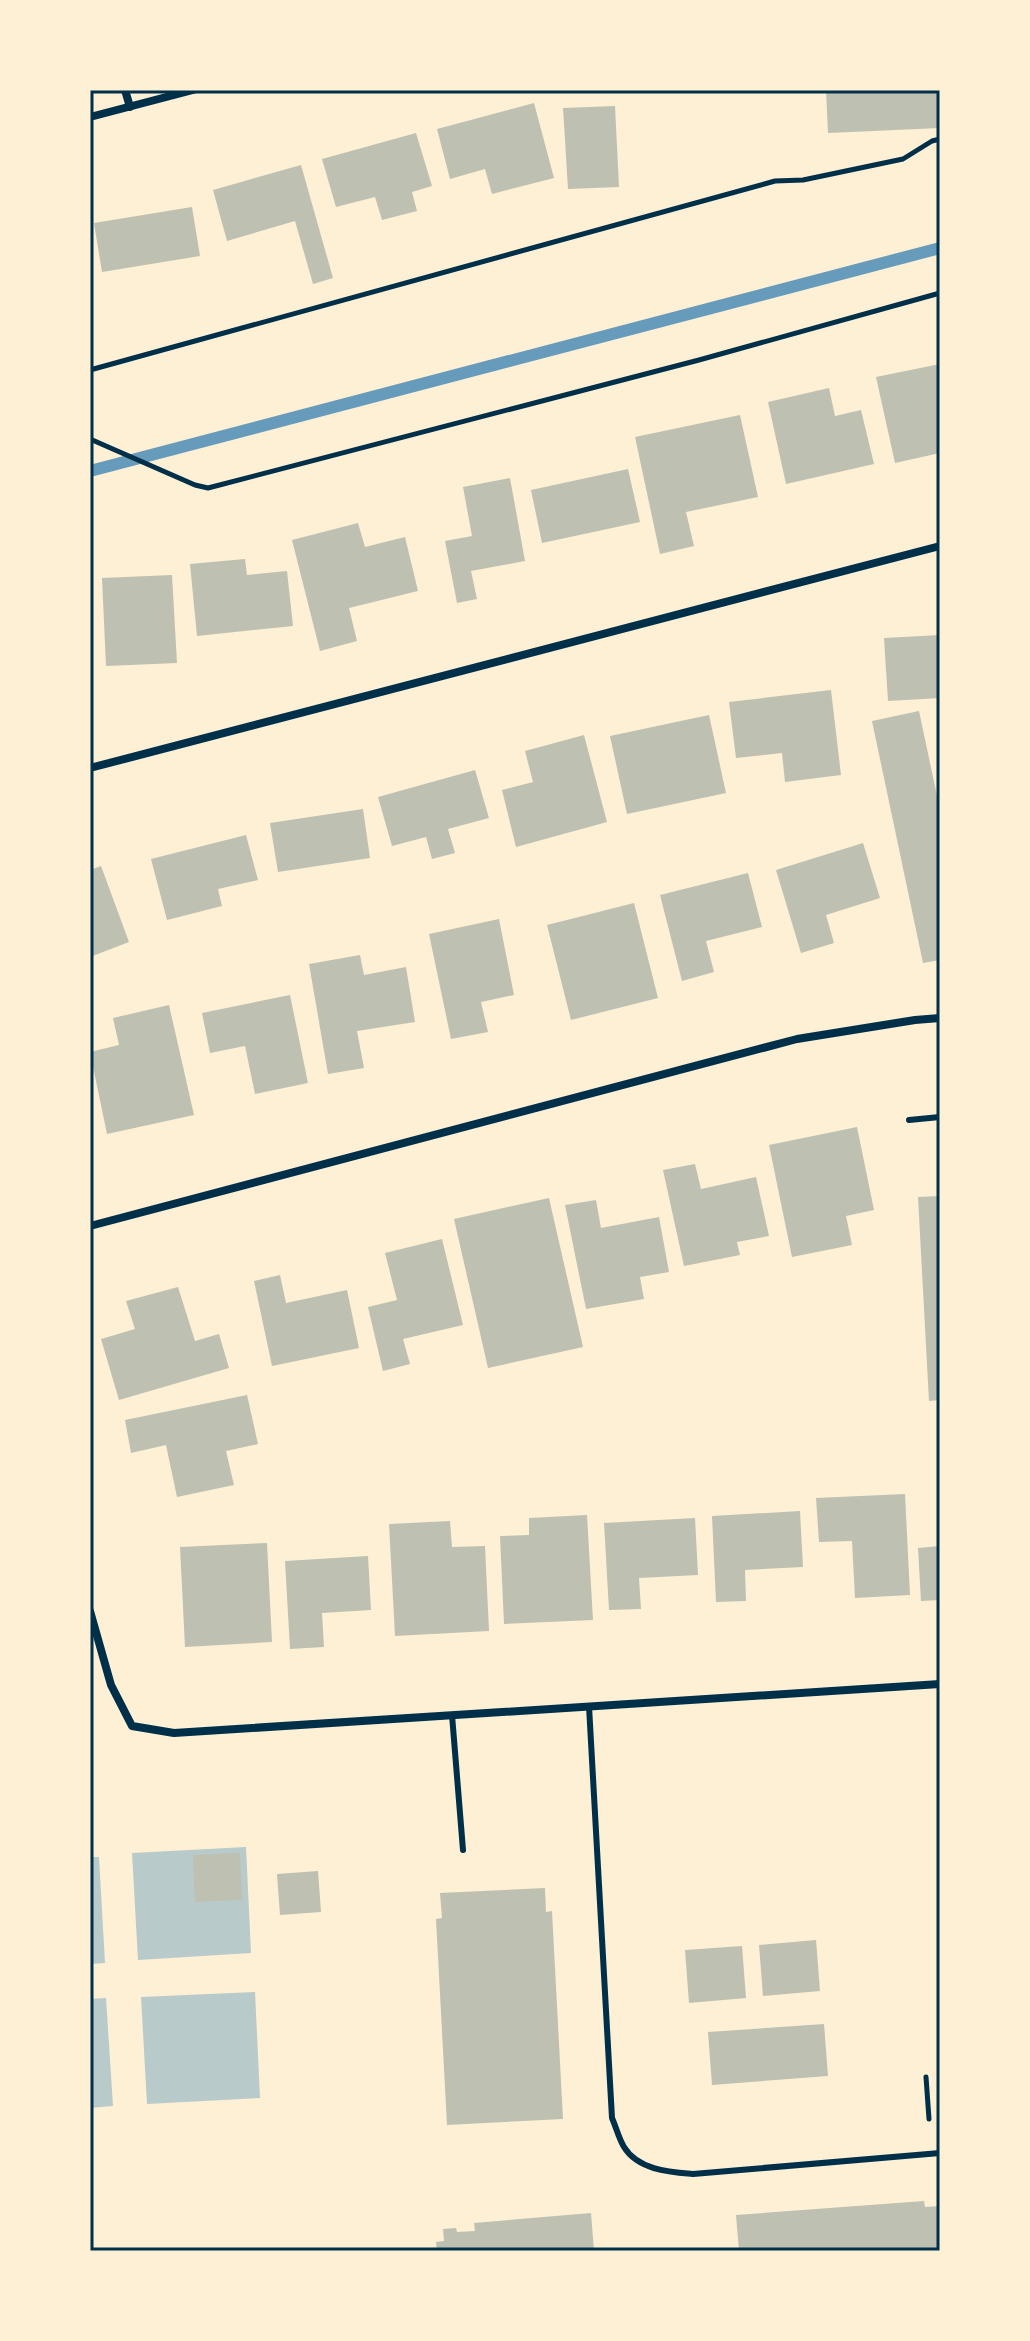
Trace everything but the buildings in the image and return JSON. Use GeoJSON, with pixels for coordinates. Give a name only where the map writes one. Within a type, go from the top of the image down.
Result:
{"type":"FeatureCollection","features":[{"type":"Feature","properties":{"kind":"street"},"geometry":{"type":"LineString","coordinates":[[125,90],[130,107]]}},
{"type":"Feature","properties":{"kind":"street"},"geometry":{"type":"LineString","coordinates":[[90,117],[193,90]]}},
{"type":"Feature","properties":{"kind":"street"},"geometry":{"type":"LineString","coordinates":[[90,768],[940,546]]}},
{"type":"Feature","properties":{"kind":"street"},"geometry":{"type":"LineString","coordinates":[[90,1226],[797,1039],[940,1018]]}},
{"type":"Feature","properties":{"kind":"street"},"geometry":{"type":"LineString","coordinates":[[90,1611],[111,1685],[132,1726],[174,1733],[940,1684]]}},
{"type":"Feature","properties":{"kind":"lane"},"geometry":{"type":"LineString","coordinates":[[909,1120],[940,1117]]}},
{"type":"Feature","properties":{"kind":"lane"},"geometry":{"type":"LineString","coordinates":[[589,1706],[612,2118],[625,2149],[641,2162],[663,2172],[693,2174],[940,2153]]}},
{"type":"Feature","properties":{"kind":"lane"},"geometry":{"type":"LineString","coordinates":[[452,1715],[463,1850]]}},
{"type":"Feature","properties":{"kind":"path"},"geometry":{"type":"LineString","coordinates":[[90,370],[775,181],[803,180],[903,159],[940,139]]}},
{"type":"Feature","properties":{"kind":"path"},"geometry":{"type":"LineString","coordinates":[[90,439],[208,488],[699,360],[940,293]]}},
{"type":"Feature","properties":{"kind":"path"},"geometry":{"type":"LineString","coordinates":[[926,2077],[929,2119]]}},
{"type":"Feature","properties":{"kind":"shaded area"},"geometry":{"type":"Polygon","coordinates":[[[246,1847],[251,1953],[138,1960],[132,1853],[246,1847]]]}},
{"type":"Feature","properties":{"kind":"shaded area"},"geometry":{"type":"Polygon","coordinates":[[[90,1857],[99,1857],[105,1963],[90,1964],[90,1857]]]}},
{"type":"Feature","properties":{"kind":"shaded area"},"geometry":{"type":"Polygon","coordinates":[[[255,1992],[260,2098],[147,2104],[141,1997],[255,1992]]]}},
{"type":"Feature","properties":{"kind":"shaded area"},"geometry":{"type":"Polygon","coordinates":[[[106,1998],[113,2106],[90,2108],[90,1999],[106,1998]]]}},
{"type":"Feature","properties":{"kind":"waterway"},"geometry":{"type":"LineString","coordinates":[[90,471],[940,248]]}}]}
